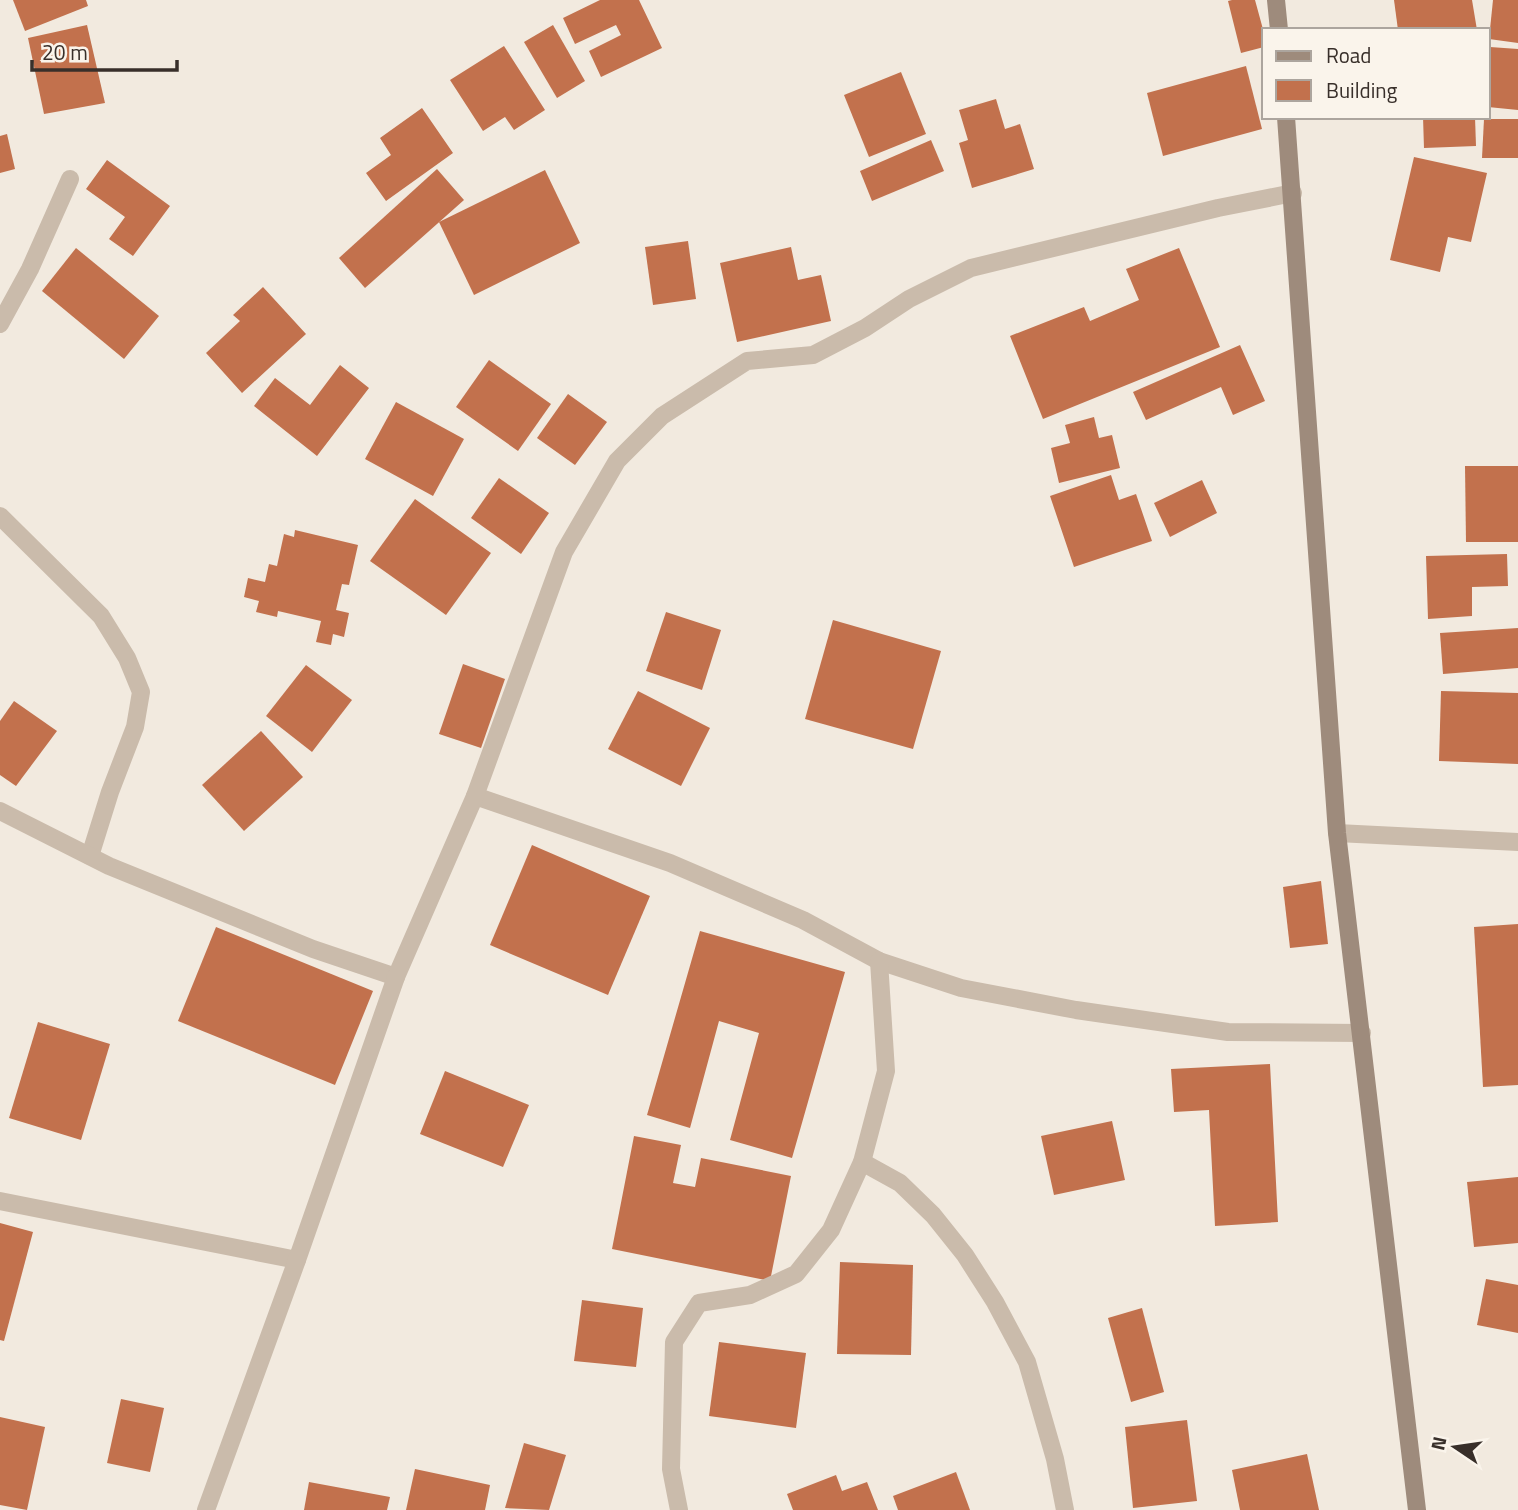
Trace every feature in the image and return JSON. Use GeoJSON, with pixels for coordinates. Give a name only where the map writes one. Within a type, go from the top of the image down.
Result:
{"type":"FeatureCollection","features":[{"type":"Feature","properties":{"kind":"main road"},"geometry":{"type":"LineString","coordinates":[[1276,0],[1279,28]]}},
{"type":"Feature","properties":{"kind":"main road"},"geometry":{"type":"LineString","coordinates":[[1286,119],[1338,833],[1417,1510]]}},
{"type":"Feature","properties":{"kind":"street"},"geometry":{"type":"LineString","coordinates":[[0,324],[30,270],[70,179]]}},
{"type":"Feature","properties":{"kind":"street"},"geometry":{"type":"LineString","coordinates":[[206,1510],[396,977],[475,796],[564,552],[617,461],[662,416],[747,361],[813,355],[865,328],[909,299],[971,268],[1218,208],[1293,193]]}},
{"type":"Feature","properties":{"kind":"street"},"geometry":{"type":"LineString","coordinates":[[0,516],[100,616],[127,657],[141,692],[135,727],[110,792],[90,856]]}},
{"type":"Feature","properties":{"kind":"street"},"geometry":{"type":"LineString","coordinates":[[475,796],[670,863],[803,920],[879,961],[961,988],[1088,1012],[1228,1032],[1362,1033]]}},
{"type":"Feature","properties":{"kind":"street"},"geometry":{"type":"LineString","coordinates":[[0,811],[108,866],[313,949],[396,977]]}},
{"type":"Feature","properties":{"kind":"street"},"geometry":{"type":"LineString","coordinates":[[1338,833],[1518,842]]}},
{"type":"Feature","properties":{"kind":"street"},"geometry":{"type":"LineString","coordinates":[[679,1510],[671,1469],[674,1342],[699,1303],[750,1295],[796,1274],[831,1230],[862,1162],[886,1071],[879,961]]}},
{"type":"Feature","properties":{"kind":"street"},"geometry":{"type":"LineString","coordinates":[[862,1162],[900,1183],[933,1215],[965,1255],[995,1302],[1027,1362],[1055,1459],[1065,1510]]}},
{"type":"Feature","properties":{"kind":"street"},"geometry":{"type":"LineString","coordinates":[[0,1201],[297,1260]]}},
{"type":"Feature","properties":{"kind":"building"},"geometry":{"type":"Polygon","coordinates":[[[13,0],[86,0],[88,6],[25,31],[13,0]]]}},
{"type":"Feature","properties":{"kind":"building"},"geometry":{"type":"Polygon","coordinates":[[[600,0],[639,0],[662,48],[601,77],[589,51],[621,35],[616,25],[575,44],[563,18],[600,0]]]}},
{"type":"Feature","properties":{"kind":"building"},"geometry":{"type":"Polygon","coordinates":[[[1255,0],[1263,28],[1262,48],[1241,53],[1228,1],[1255,0]]]}},
{"type":"Feature","properties":{"kind":"building"},"geometry":{"type":"Polygon","coordinates":[[[1394,0],[1472,0],[1477,28],[1398,28],[1394,0]]]}},
{"type":"Feature","properties":{"kind":"building"},"geometry":{"type":"Polygon","coordinates":[[[1493,0],[1518,0],[1518,43],[1490,39],[1493,0]]]}},
{"type":"Feature","properties":{"kind":"building"},"geometry":{"type":"Polygon","coordinates":[[[87,25],[105,103],[44,114],[28,38],[87,25]]]}},
{"type":"Feature","properties":{"kind":"building"},"geometry":{"type":"Polygon","coordinates":[[[553,25],[585,81],[557,98],[524,42],[553,25]]]}},
{"type":"Feature","properties":{"kind":"building"},"geometry":{"type":"Polygon","coordinates":[[[504,46],[545,110],[514,130],[505,117],[483,131],[450,80],[504,46]]]}},
{"type":"Feature","properties":{"kind":"building"},"geometry":{"type":"Polygon","coordinates":[[[1490,47],[1518,49],[1518,110],[1490,107],[1490,47]]]}},
{"type":"Feature","properties":{"kind":"building"},"geometry":{"type":"Polygon","coordinates":[[[1246,66],[1262,129],[1163,156],[1147,93],[1246,66]]]}},
{"type":"Feature","properties":{"kind":"building"},"geometry":{"type":"Polygon","coordinates":[[[901,72],[926,134],[869,157],[844,95],[901,72]]]}},
{"type":"Feature","properties":{"kind":"building"},"geometry":{"type":"Polygon","coordinates":[[[996,99],[1005,129],[1020,124],[1034,169],[972,188],[959,143],[968,140],[959,110],[996,99]]]}},
{"type":"Feature","properties":{"kind":"building"},"geometry":{"type":"Polygon","coordinates":[[[422,108],[453,153],[386,201],[366,173],[391,155],[380,138],[422,108]]]}},
{"type":"Feature","properties":{"kind":"building"},"geometry":{"type":"Polygon","coordinates":[[[1423,119],[1475,119],[1476,146],[1424,148],[1423,119]]]}},
{"type":"Feature","properties":{"kind":"building"},"geometry":{"type":"Polygon","coordinates":[[[1484,119],[1518,119],[1518,158],[1482,158],[1484,119]]]}},
{"type":"Feature","properties":{"kind":"building"},"geometry":{"type":"Polygon","coordinates":[[[7,134],[15,169],[0,173],[0,136],[7,134]]]}},
{"type":"Feature","properties":{"kind":"building"},"geometry":{"type":"Polygon","coordinates":[[[931,140],[944,171],[872,201],[860,171],[931,140]]]}},
{"type":"Feature","properties":{"kind":"building"},"geometry":{"type":"Polygon","coordinates":[[[1414,157],[1487,173],[1471,242],[1448,237],[1440,272],[1390,260],[1414,157]]]}},
{"type":"Feature","properties":{"kind":"building"},"geometry":{"type":"Polygon","coordinates":[[[107,160],[170,206],[133,256],[109,239],[125,217],[86,189],[107,160]]]}},
{"type":"Feature","properties":{"kind":"building"},"geometry":{"type":"Polygon","coordinates":[[[437,169],[464,200],[365,288],[339,258],[437,169]]]}},
{"type":"Feature","properties":{"kind":"building"},"geometry":{"type":"Polygon","coordinates":[[[545,170],[580,243],[474,295],[439,222],[545,170]]]}},
{"type":"Feature","properties":{"kind":"building"},"geometry":{"type":"Polygon","coordinates":[[[688,241],[696,299],[653,305],[645,247],[688,241]]]}},
{"type":"Feature","properties":{"kind":"building"},"geometry":{"type":"Polygon","coordinates":[[[791,247],[798,280],[821,275],[831,321],[737,342],[720,263],[791,247]]]}},
{"type":"Feature","properties":{"kind":"building"},"geometry":{"type":"Polygon","coordinates":[[[76,248],[159,316],[124,359],[42,291],[76,248]]]}},
{"type":"Feature","properties":{"kind":"building"},"geometry":{"type":"Polygon","coordinates":[[[1179,248],[1220,347],[1043,419],[1010,336],[1084,307],[1090,321],[1139,300],[1126,269],[1179,248]]]}},
{"type":"Feature","properties":{"kind":"building"},"geometry":{"type":"Polygon","coordinates":[[[263,287],[306,334],[242,393],[206,353],[240,321],[233,315],[263,287]]]}},
{"type":"Feature","properties":{"kind":"building"},"geometry":{"type":"Polygon","coordinates":[[[1240,345],[1265,401],[1233,415],[1221,387],[1146,420],[1133,392],[1240,345]]]}},
{"type":"Feature","properties":{"kind":"building"},"geometry":{"type":"Polygon","coordinates":[[[489,360],[551,404],[518,451],[456,407],[489,360]]]}},
{"type":"Feature","properties":{"kind":"building"},"geometry":{"type":"Polygon","coordinates":[[[340,365],[369,388],[317,456],[254,406],[275,378],[310,405],[340,365]]]}},
{"type":"Feature","properties":{"kind":"building"},"geometry":{"type":"Polygon","coordinates":[[[568,394],[607,422],[575,465],[537,438],[568,394]]]}},
{"type":"Feature","properties":{"kind":"building"},"geometry":{"type":"Polygon","coordinates":[[[396,402],[464,439],[433,496],[365,459],[396,402]]]}},
{"type":"Feature","properties":{"kind":"building"},"geometry":{"type":"Polygon","coordinates":[[[1094,417],[1099,438],[1112,435],[1120,468],[1059,483],[1051,448],[1070,443],[1065,425],[1094,417]]]}},
{"type":"Feature","properties":{"kind":"building"},"geometry":{"type":"Polygon","coordinates":[[[1465,466],[1518,466],[1518,542],[1466,542],[1465,466]]]}},
{"type":"Feature","properties":{"kind":"building"},"geometry":{"type":"Polygon","coordinates":[[[1111,475],[1119,500],[1136,494],[1152,541],[1074,567],[1050,496],[1111,475]]]}},
{"type":"Feature","properties":{"kind":"building"},"geometry":{"type":"Polygon","coordinates":[[[499,478],[549,513],[521,554],[471,518],[499,478]]]}},
{"type":"Feature","properties":{"kind":"building"},"geometry":{"type":"Polygon","coordinates":[[[1202,480],[1217,513],[1170,537],[1154,503],[1202,480]]]}},
{"type":"Feature","properties":{"kind":"building"},"geometry":{"type":"Polygon","coordinates":[[[415,499],[491,553],[446,615],[370,561],[415,499]]]}},
{"type":"Feature","properties":{"kind":"building"},"geometry":{"type":"Polygon","coordinates":[[[295,530],[358,545],[349,585],[342,584],[336,610],[349,613],[344,637],[333,634],[331,645],[316,642],[321,621],[278,611],[277,617],[256,612],[259,601],[244,597],[248,578],[265,582],[269,564],[277,566],[284,534],[294,537],[295,530]]]}},
{"type":"Feature","properties":{"kind":"building"},"geometry":{"type":"Polygon","coordinates":[[[1507,554],[1508,586],[1472,587],[1472,616],[1428,619],[1426,556],[1507,554]]]}},
{"type":"Feature","properties":{"kind":"building"},"geometry":{"type":"Polygon","coordinates":[[[666,612],[721,630],[702,690],[646,671],[666,612]]]}},
{"type":"Feature","properties":{"kind":"building"},"geometry":{"type":"Polygon","coordinates":[[[833,620],[941,651],[913,749],[805,719],[833,620]]]}},
{"type":"Feature","properties":{"kind":"building"},"geometry":{"type":"Polygon","coordinates":[[[1518,628],[1518,668],[1443,674],[1440,633],[1518,628]]]}},
{"type":"Feature","properties":{"kind":"building"},"geometry":{"type":"Polygon","coordinates":[[[463,664],[505,679],[481,748],[439,734],[463,664]]]}},
{"type":"Feature","properties":{"kind":"building"},"geometry":{"type":"Polygon","coordinates":[[[306,665],[352,700],[312,752],[266,716],[306,665]]]}},
{"type":"Feature","properties":{"kind":"building"},"geometry":{"type":"Polygon","coordinates":[[[638,691],[710,728],[681,786],[608,749],[638,691]]]}},
{"type":"Feature","properties":{"kind":"building"},"geometry":{"type":"Polygon","coordinates":[[[1441,691],[1518,693],[1518,764],[1439,761],[1441,691]]]}},
{"type":"Feature","properties":{"kind":"building"},"geometry":{"type":"Polygon","coordinates":[[[14,701],[57,731],[16,786],[0,775],[0,721],[14,701]]]}},
{"type":"Feature","properties":{"kind":"building"},"geometry":{"type":"Polygon","coordinates":[[[261,731],[303,777],[244,831],[202,785],[261,731]]]}},
{"type":"Feature","properties":{"kind":"building"},"geometry":{"type":"Polygon","coordinates":[[[532,845],[650,896],[608,995],[490,945],[532,845]]]}},
{"type":"Feature","properties":{"kind":"building"},"geometry":{"type":"Polygon","coordinates":[[[1321,881],[1328,944],[1290,948],[1283,887],[1321,881]]]}},
{"type":"Feature","properties":{"kind":"building"},"geometry":{"type":"Polygon","coordinates":[[[1518,924],[1518,1085],[1483,1087],[1474,927],[1518,924]]]}},
{"type":"Feature","properties":{"kind":"building"},"geometry":{"type":"Polygon","coordinates":[[[216,927],[373,991],[335,1085],[178,1021],[216,927]]]}},
{"type":"Feature","properties":{"kind":"building"},"geometry":{"type":"Polygon","coordinates":[[[700,931],[845,972],[792,1158],[730,1140],[759,1033],[719,1021],[690,1128],[647,1115],[700,931]]]}},
{"type":"Feature","properties":{"kind":"building"},"geometry":{"type":"Polygon","coordinates":[[[38,1022],[110,1044],[81,1140],[9,1118],[38,1022]]]}},
{"type":"Feature","properties":{"kind":"building"},"geometry":{"type":"Polygon","coordinates":[[[1270,1064],[1278,1222],[1215,1226],[1209,1110],[1174,1112],[1171,1069],[1270,1064]]]}},
{"type":"Feature","properties":{"kind":"building"},"geometry":{"type":"Polygon","coordinates":[[[445,1071],[529,1105],[503,1167],[420,1134],[445,1071]]]}},
{"type":"Feature","properties":{"kind":"building"},"geometry":{"type":"Polygon","coordinates":[[[1112,1121],[1125,1180],[1054,1195],[1041,1136],[1112,1121]]]}},
{"type":"Feature","properties":{"kind":"building"},"geometry":{"type":"Polygon","coordinates":[[[634,1136],[681,1145],[673,1183],[695,1187],[701,1158],[791,1176],[770,1281],[612,1249],[634,1136]]]}},
{"type":"Feature","properties":{"kind":"building"},"geometry":{"type":"Polygon","coordinates":[[[1518,1177],[1518,1243],[1474,1247],[1467,1182],[1518,1177]]]}},
{"type":"Feature","properties":{"kind":"building"},"geometry":{"type":"Polygon","coordinates":[[[0,1223],[33,1232],[4,1341],[0,1340],[0,1223]]]}},
{"type":"Feature","properties":{"kind":"building"},"geometry":{"type":"Polygon","coordinates":[[[840,1262],[913,1265],[911,1355],[837,1354],[840,1262]]]}},
{"type":"Feature","properties":{"kind":"building"},"geometry":{"type":"Polygon","coordinates":[[[1486,1279],[1518,1285],[1518,1333],[1477,1325],[1486,1279]]]}},
{"type":"Feature","properties":{"kind":"building"},"geometry":{"type":"Polygon","coordinates":[[[582,1300],[643,1308],[636,1367],[574,1361],[582,1300]]]}},
{"type":"Feature","properties":{"kind":"building"},"geometry":{"type":"Polygon","coordinates":[[[1142,1308],[1164,1392],[1131,1402],[1108,1318],[1142,1308]]]}},
{"type":"Feature","properties":{"kind":"building"},"geometry":{"type":"Polygon","coordinates":[[[719,1342],[806,1353],[796,1428],[709,1416],[719,1342]]]}},
{"type":"Feature","properties":{"kind":"building"},"geometry":{"type":"Polygon","coordinates":[[[121,1399],[164,1408],[150,1472],[107,1463],[121,1399]]]}},
{"type":"Feature","properties":{"kind":"building"},"geometry":{"type":"Polygon","coordinates":[[[0,1417],[45,1427],[27,1510],[0,1505],[0,1417]]]}},
{"type":"Feature","properties":{"kind":"building"},"geometry":{"type":"Polygon","coordinates":[[[1187,1420],[1197,1501],[1133,1508],[1125,1427],[1187,1420]]]}},
{"type":"Feature","properties":{"kind":"building"},"geometry":{"type":"Polygon","coordinates":[[[524,1443],[566,1455],[549,1510],[505,1508],[524,1443]]]}},
{"type":"Feature","properties":{"kind":"building"},"geometry":{"type":"Polygon","coordinates":[[[1307,1454],[1319,1510],[1240,1510],[1232,1470],[1307,1454]]]}},
{"type":"Feature","properties":{"kind":"building"},"geometry":{"type":"Polygon","coordinates":[[[415,1469],[490,1485],[485,1510],[406,1510],[415,1469]]]}},
{"type":"Feature","properties":{"kind":"building"},"geometry":{"type":"Polygon","coordinates":[[[956,1472],[970,1510],[898,1510],[893,1496],[956,1472]]]}},
{"type":"Feature","properties":{"kind":"building"},"geometry":{"type":"Polygon","coordinates":[[[836,1475],[842,1491],[867,1482],[878,1510],[793,1510],[787,1494],[836,1475]]]}},
{"type":"Feature","properties":{"kind":"building"},"geometry":{"type":"Polygon","coordinates":[[[309,1482],[390,1497],[387,1510],[304,1510],[309,1482]]]}}]}
